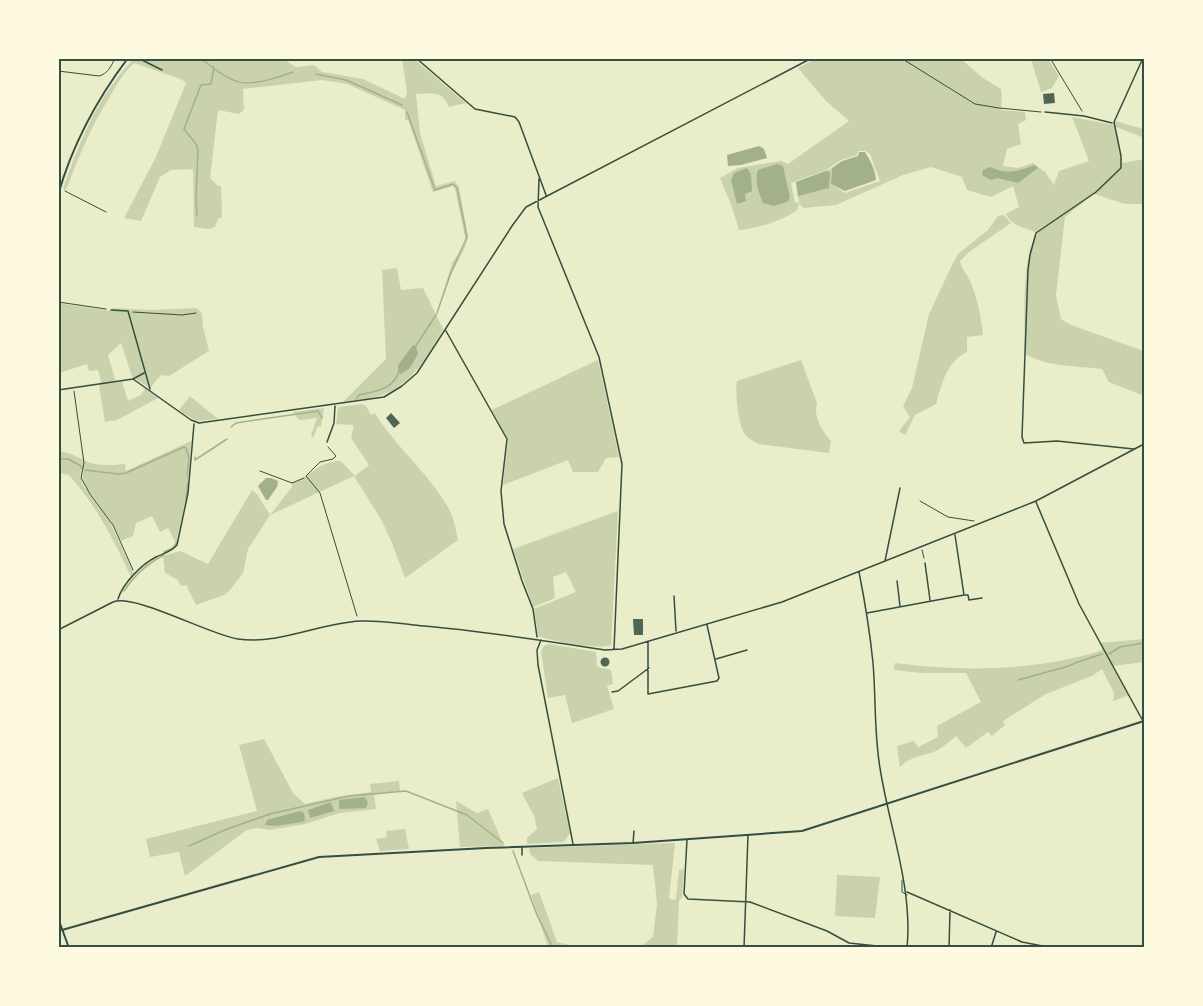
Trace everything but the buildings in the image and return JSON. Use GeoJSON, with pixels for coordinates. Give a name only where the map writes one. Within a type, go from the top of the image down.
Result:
{"type":"FeatureCollection","features":[{"type":"Feature","properties":{"kind":"street"},"geometry":{"type":"LineString","coordinates":[[58,195],[82,134],[103,94],[128,58]]}},
{"type":"Feature","properties":{"kind":"street"},"geometry":{"type":"LineString","coordinates":[[138,58],[162,70]]}},
{"type":"Feature","properties":{"kind":"street"},"geometry":{"type":"LineString","coordinates":[[416,58],[475,109],[515,117],[519,122],[546,196]]}},
{"type":"Feature","properties":{"kind":"street"},"geometry":{"type":"LineString","coordinates":[[133,379],[195,422],[202,423],[382,397],[402,386],[417,373],[521,212],[546,196],[812,58]]}},
{"type":"Feature","properties":{"kind":"street"},"geometry":{"type":"LineString","coordinates":[[1135,449],[1057,441],[1024,443],[1022,437],[1028,270],[1036,232],[1096,192],[1118,172],[1122,163],[1114,124],[1143,58]]}},
{"type":"Feature","properties":{"kind":"street"},"geometry":{"type":"LineString","coordinates":[[1045,112],[1084,116],[1114,124]]}},
{"type":"Feature","properties":{"kind":"street"},"geometry":{"type":"LineString","coordinates":[[539,179],[537,202],[599,357],[622,464],[614,650]]}},
{"type":"Feature","properties":{"kind":"street"},"geometry":{"type":"LineString","coordinates":[[111,309],[128,311],[150,390]]}},
{"type":"Feature","properties":{"kind":"street"},"geometry":{"type":"LineString","coordinates":[[445,330],[507,439],[501,491],[504,524],[533,609],[537,639]]}},
{"type":"Feature","properties":{"kind":"street"},"geometry":{"type":"LineString","coordinates":[[58,390],[133,379],[145,373]]}},
{"type":"Feature","properties":{"kind":"street"},"geometry":{"type":"LineString","coordinates":[[327,443],[334,423],[335,404]]}},
{"type":"Feature","properties":{"kind":"street"},"geometry":{"type":"LineString","coordinates":[[118,600],[123,589],[136,573],[152,559],[172,550],[177,545],[188,493],[195,422]]}},
{"type":"Feature","properties":{"kind":"street"},"geometry":{"type":"LineString","coordinates":[[58,630],[118,600],[142,605],[221,636],[240,640],[265,639],[358,621],[465,630],[614,650],[782,602],[1036,501],[1144,444]]}},
{"type":"Feature","properties":{"kind":"street"},"geometry":{"type":"LineString","coordinates":[[885,561],[900,488]]}},
{"type":"Feature","properties":{"kind":"street"},"geometry":{"type":"LineString","coordinates":[[60,930],[319,857],[687,840],[809,829],[1144,722],[1079,604],[1036,501]]}},
{"type":"Feature","properties":{"kind":"street"},"geometry":{"type":"LineString","coordinates":[[955,534],[964,595]]}},
{"type":"Feature","properties":{"kind":"street"},"geometry":{"type":"LineString","coordinates":[[925,563],[930,600]]}},
{"type":"Feature","properties":{"kind":"street"},"geometry":{"type":"LineString","coordinates":[[859,571],[873,663],[875,736],[886,805],[907,894],[907,948]]}},
{"type":"Feature","properties":{"kind":"street"},"geometry":{"type":"LineString","coordinates":[[897,581],[900,606]]}},
{"type":"Feature","properties":{"kind":"street"},"geometry":{"type":"LineString","coordinates":[[866,613],[964,595],[968,595],[969,600],[982,598]]}},
{"type":"Feature","properties":{"kind":"street"},"geometry":{"type":"LineString","coordinates":[[674,596],[676,633]]}},
{"type":"Feature","properties":{"kind":"street"},"geometry":{"type":"LineString","coordinates":[[648,641],[650,667],[648,693],[650,695],[719,679],[706,624]]}},
{"type":"Feature","properties":{"kind":"street"},"geometry":{"type":"LineString","coordinates":[[542,640],[537,650],[538,665],[573,845]]}},
{"type":"Feature","properties":{"kind":"street"},"geometry":{"type":"LineString","coordinates":[[715,660],[747,650]]}},
{"type":"Feature","properties":{"kind":"street"},"geometry":{"type":"LineString","coordinates":[[612,692],[618,691],[650,667]]}},
{"type":"Feature","properties":{"kind":"street"},"geometry":{"type":"LineString","coordinates":[[633,843],[634,831]]}},
{"type":"Feature","properties":{"kind":"street"},"geometry":{"type":"LineString","coordinates":[[744,948],[748,835]]}},
{"type":"Feature","properties":{"kind":"street"},"geometry":{"type":"LineString","coordinates":[[687,840],[686,898],[747,902],[824,930],[849,943],[896,948]]}},
{"type":"Feature","properties":{"kind":"street"},"geometry":{"type":"LineString","coordinates":[[522,846],[522,855]]}},
{"type":"Feature","properties":{"kind":"street"},"geometry":{"type":"LineString","coordinates":[[907,894],[950,910],[1024,943],[1053,948]]}},
{"type":"Feature","properties":{"kind":"street"},"geometry":{"type":"LineString","coordinates":[[949,948],[950,910]]}},
{"type":"Feature","properties":{"kind":"street"},"geometry":{"type":"LineString","coordinates":[[58,918],[60,930],[69,948]]}},
{"type":"Feature","properties":{"kind":"street"},"geometry":{"type":"LineString","coordinates":[[991,948],[997,931]]}},
{"type":"Feature","properties":{"kind":"path"},"geometry":{"type":"LineString","coordinates":[[58,71],[104,75],[115,58]]}},
{"type":"Feature","properties":{"kind":"path"},"geometry":{"type":"LineString","coordinates":[[901,58],[975,104],[1045,112]]}},
{"type":"Feature","properties":{"kind":"path"},"geometry":{"type":"LineString","coordinates":[[1050,58],[1084,116]]}},
{"type":"Feature","properties":{"kind":"path"},"geometry":{"type":"LineString","coordinates":[[60,189],[106,212]]}},
{"type":"Feature","properties":{"kind":"path"},"geometry":{"type":"LineString","coordinates":[[58,302],[111,309]]}},
{"type":"Feature","properties":{"kind":"path"},"geometry":{"type":"LineString","coordinates":[[128,311],[182,315],[196,313]]}},
{"type":"Feature","properties":{"kind":"path"},"geometry":{"type":"LineString","coordinates":[[74,388],[84,463],[81,478],[110,521],[136,573]]}},
{"type":"Feature","properties":{"kind":"path"},"geometry":{"type":"LineString","coordinates":[[261,471],[292,483],[301,481],[320,462],[336,456],[327,443]]}},
{"type":"Feature","properties":{"kind":"path"},"geometry":{"type":"LineString","coordinates":[[306,476],[320,493],[358,621]]}},
{"type":"Feature","properties":{"kind":"path"},"geometry":{"type":"LineString","coordinates":[[920,501],[948,517],[980,523]]}},
{"type":"Feature","properties":{"kind":"path"},"geometry":{"type":"LineString","coordinates":[[921,547],[925,563]]}},
{"type":"Feature","properties":{"kind":"shaded area"},"geometry":{"type":"Polygon","coordinates":[[[134,59],[283,59],[296,67],[314,65],[322,72],[363,79],[405,99],[407,92],[402,59],[414,59],[466,103],[449,107],[440,95],[416,94],[420,133],[436,186],[455,181],[459,187],[468,237],[437,313],[452,263],[465,244],[455,189],[453,186],[433,192],[408,120],[405,120],[405,110],[347,84],[322,80],[243,89],[244,110],[239,114],[218,110],[210,178],[221,186],[222,217],[218,219],[215,227],[208,229],[194,227],[193,169],[171,170],[160,177],[141,221],[124,218],[156,157],[186,83],[181,79],[134,63],[122,77],[98,116],[66,190],[63,189],[83,137],[100,103],[110,87],[134,59]]]}},
{"type":"Feature","properties":{"kind":"shaded area"},"geometry":{"type":"Polygon","coordinates":[[[815,59],[961,59],[983,78],[1001,89],[1001,110],[1025,112],[1026,120],[1018,124],[1021,144],[1007,149],[1003,166],[1018,168],[1033,163],[1045,172],[1054,185],[1059,171],[1089,161],[1072,117],[1114,125],[1122,163],[1144,159],[1144,204],[1125,204],[1094,194],[1065,217],[1056,295],[1061,319],[1071,325],[1144,351],[1144,396],[1109,382],[1102,369],[1053,364],[1025,354],[1026,273],[1032,243],[1038,233],[1015,224],[1008,218],[1006,214],[1019,207],[1013,186],[991,197],[967,190],[962,177],[931,167],[903,175],[836,205],[803,208],[799,203],[797,210],[784,218],[762,226],[739,230],[720,178],[738,168],[781,161],[788,164],[849,121],[826,101],[798,68],[815,59]],[[858,151],[857,155],[841,160],[826,170],[791,183],[795,203],[799,202],[796,182],[832,168],[831,184],[845,193],[880,181],[870,154],[858,151]]]}},
{"type":"Feature","properties":{"kind":"shaded area"},"geometry":{"type":"Polygon","coordinates":[[[1031,59],[1048,59],[1059,76],[1052,88],[1041,92],[1031,59]]]}},
{"type":"Feature","properties":{"kind":"shaded area"},"geometry":{"type":"Polygon","coordinates":[[[1115,121],[1144,129],[1144,138],[1116,127],[1115,121]]]}},
{"type":"Feature","properties":{"kind":"shaded area"},"geometry":{"type":"Polygon","coordinates":[[[759,146],[764,149],[767,158],[728,166],[727,155],[759,146]]]}},
{"type":"Feature","properties":{"kind":"shaded area"},"geometry":{"type":"Polygon","coordinates":[[[859,152],[865,152],[875,172],[876,180],[845,191],[831,184],[832,168],[842,161],[858,156],[859,152]]]}},
{"type":"Feature","properties":{"kind":"shaded area"},"geometry":{"type":"Polygon","coordinates":[[[777,164],[783,166],[790,198],[787,202],[774,206],[763,203],[757,179],[758,170],[777,164]]]}},
{"type":"Feature","properties":{"kind":"shaded area"},"geometry":{"type":"Polygon","coordinates":[[[1035,165],[1038,168],[1018,183],[997,178],[991,180],[982,175],[983,170],[990,167],[1002,171],[1013,171],[1035,165]]]}},
{"type":"Feature","properties":{"kind":"shaded area"},"geometry":{"type":"Polygon","coordinates":[[[747,168],[751,174],[752,191],[745,194],[746,201],[737,204],[731,180],[734,173],[747,168]]]}},
{"type":"Feature","properties":{"kind":"shaded area"},"geometry":{"type":"Polygon","coordinates":[[[826,171],[830,172],[829,188],[798,196],[796,182],[826,171]]]}},
{"type":"Feature","properties":{"kind":"shaded area"},"geometry":{"type":"Polygon","coordinates":[[[1004,215],[1011,223],[969,252],[960,261],[976,296],[983,335],[967,337],[967,352],[960,356],[950,368],[943,381],[936,404],[915,415],[905,435],[899,431],[910,417],[903,406],[912,388],[929,314],[958,254],[988,230],[998,216],[1004,215]]]}},
{"type":"Feature","properties":{"kind":"shaded area"},"geometry":{"type":"Polygon","coordinates":[[[397,268],[401,290],[423,288],[443,329],[414,373],[398,387],[378,396],[343,402],[386,359],[382,270],[397,268]]]}},
{"type":"Feature","properties":{"kind":"shaded area"},"geometry":{"type":"Polygon","coordinates":[[[58,303],[112,311],[113,308],[153,310],[196,308],[202,313],[209,351],[169,376],[161,375],[150,388],[132,377],[121,343],[108,355],[116,382],[122,381],[128,401],[141,395],[145,389],[158,398],[117,420],[105,422],[98,370],[89,371],[87,364],[59,373],[58,303]]]}},
{"type":"Feature","properties":{"kind":"shaded area"},"geometry":{"type":"Polygon","coordinates":[[[413,345],[416,346],[418,354],[410,368],[401,374],[398,372],[398,365],[413,345]]]}},
{"type":"Feature","properties":{"kind":"shaded area"},"geometry":{"type":"Polygon","coordinates":[[[598,360],[619,457],[606,458],[598,472],[573,472],[568,460],[503,485],[508,440],[492,410],[598,360]]]}},
{"type":"Feature","properties":{"kind":"shaded area"},"geometry":{"type":"Polygon","coordinates":[[[801,360],[817,403],[816,413],[819,424],[831,441],[829,453],[758,444],[746,435],[741,426],[738,414],[737,381],[801,360]]]}},
{"type":"Feature","properties":{"kind":"shaded area"},"geometry":{"type":"Polygon","coordinates":[[[190,396],[218,419],[196,421],[179,410],[190,396]]]}},
{"type":"Feature","properties":{"kind":"shaded area"},"geometry":{"type":"Polygon","coordinates":[[[362,404],[366,406],[371,415],[375,413],[383,426],[441,496],[452,516],[458,540],[405,578],[382,521],[354,476],[270,515],[292,487],[292,483],[325,464],[341,461],[355,476],[369,465],[351,438],[354,425],[336,424],[338,407],[362,404]]]}},
{"type":"Feature","properties":{"kind":"shaded area"},"geometry":{"type":"Polygon","coordinates":[[[324,408],[321,427],[318,426],[313,438],[311,435],[317,418],[299,420],[293,412],[324,408]]]}},
{"type":"Feature","properties":{"kind":"shaded area"},"geometry":{"type":"Polygon","coordinates":[[[191,441],[187,493],[176,544],[168,528],[160,532],[152,516],[136,523],[133,536],[121,541],[113,524],[84,484],[82,478],[84,468],[82,468],[80,476],[82,484],[109,520],[134,574],[131,577],[111,536],[88,498],[69,475],[59,473],[58,451],[95,464],[125,464],[126,471],[191,441]]]}},
{"type":"Feature","properties":{"kind":"shaded area"},"geometry":{"type":"Polygon","coordinates":[[[266,478],[278,481],[277,487],[268,500],[258,486],[266,478]]]}},
{"type":"Feature","properties":{"kind":"shaded area"},"geometry":{"type":"Polygon","coordinates":[[[252,490],[270,515],[248,549],[243,573],[224,595],[196,605],[186,585],[181,586],[178,580],[165,573],[163,556],[180,551],[208,564],[252,490]]]}},
{"type":"Feature","properties":{"kind":"shaded area"},"geometry":{"type":"Polygon","coordinates":[[[618,511],[611,645],[586,646],[538,636],[534,609],[576,592],[566,572],[553,577],[555,597],[533,607],[513,549],[618,511]]]}},
{"type":"Feature","properties":{"kind":"shaded area"},"geometry":{"type":"Polygon","coordinates":[[[1144,639],[1144,662],[1113,666],[1129,695],[1113,701],[1114,693],[1102,669],[1092,676],[1046,694],[1003,721],[1005,725],[992,736],[988,732],[966,748],[956,736],[936,751],[912,759],[900,767],[897,746],[914,741],[918,747],[938,737],[937,726],[981,702],[966,673],[921,673],[894,670],[895,663],[947,668],[1026,666],[1103,650],[1099,643],[1144,639]]]}},
{"type":"Feature","properties":{"kind":"shaded area"},"geometry":{"type":"Polygon","coordinates":[[[549,644],[596,652],[597,667],[611,670],[613,684],[607,686],[614,709],[572,723],[565,695],[548,698],[541,651],[549,644]]]}},
{"type":"Feature","properties":{"kind":"shaded area"},"geometry":{"type":"Polygon","coordinates":[[[264,739],[293,793],[305,804],[371,792],[370,784],[399,781],[400,791],[374,795],[376,809],[339,813],[305,824],[270,830],[257,828],[247,830],[185,876],[179,852],[150,857],[146,839],[257,811],[239,745],[264,739]]]}},
{"type":"Feature","properties":{"kind":"shaded area"},"geometry":{"type":"Polygon","coordinates":[[[558,778],[570,833],[564,842],[527,844],[527,838],[537,829],[534,816],[522,793],[558,778]]]}},
{"type":"Feature","properties":{"kind":"shaded area"},"geometry":{"type":"Polygon","coordinates":[[[364,797],[368,802],[366,808],[339,809],[339,800],[364,797]]]}},
{"type":"Feature","properties":{"kind":"shaded area"},"geometry":{"type":"Polygon","coordinates":[[[456,801],[477,813],[488,809],[504,846],[460,847],[456,801]]]}},
{"type":"Feature","properties":{"kind":"shaded area"},"geometry":{"type":"Polygon","coordinates":[[[331,802],[334,811],[310,818],[308,810],[331,802]]]}},
{"type":"Feature","properties":{"kind":"shaded area"},"geometry":{"type":"Polygon","coordinates":[[[300,811],[304,813],[305,820],[302,822],[275,826],[265,825],[267,820],[300,811]]]}},
{"type":"Feature","properties":{"kind":"shaded area"},"geometry":{"type":"Polygon","coordinates":[[[405,829],[409,849],[380,851],[376,839],[387,837],[386,831],[405,829]]]}},
{"type":"Feature","properties":{"kind":"shaded area"},"geometry":{"type":"Polygon","coordinates":[[[675,843],[669,898],[676,899],[679,870],[684,869],[682,898],[679,900],[677,946],[684,947],[631,947],[643,945],[653,937],[657,904],[653,865],[538,861],[530,854],[529,848],[675,843]]]}},
{"type":"Feature","properties":{"kind":"shaded area"},"geometry":{"type":"Polygon","coordinates":[[[837,875],[880,877],[875,918],[835,916],[837,875]]]}},
{"type":"Feature","properties":{"kind":"shaded area"},"geometry":{"type":"Polygon","coordinates":[[[539,892],[557,942],[578,947],[548,947],[531,895],[539,892]]]}},
{"type":"Feature","properties":{"kind":"waterway"},"geometry":{"type":"LineString","coordinates":[[200,58],[222,74],[246,83],[264,81],[293,72]]}},
{"type":"Feature","properties":{"kind":"waterway"},"geometry":{"type":"LineString","coordinates":[[197,216],[198,150],[184,129],[201,85],[211,84],[214,67]]}},
{"type":"Feature","properties":{"kind":"waterway"},"geometry":{"type":"LineString","coordinates":[[316,74],[346,80],[402,105]]}},
{"type":"Feature","properties":{"kind":"waterway"},"geometry":{"type":"LineString","coordinates":[[407,112],[435,190],[453,184],[457,188],[467,237],[450,275],[437,313]]}},
{"type":"Feature","properties":{"kind":"waterway"},"geometry":{"type":"LineString","coordinates":[[415,347],[436,315]]}},
{"type":"Feature","properties":{"kind":"waterway"},"geometry":{"type":"LineString","coordinates":[[356,399],[359,395],[378,391],[388,386],[399,371]]}},
{"type":"Feature","properties":{"kind":"waterway"},"geometry":{"type":"LineString","coordinates":[[231,427],[236,423],[318,411],[322,418]]}},
{"type":"Feature","properties":{"kind":"waterway"},"geometry":{"type":"LineString","coordinates":[[195,457],[195,460],[227,439]]}},
{"type":"Feature","properties":{"kind":"waterway"},"geometry":{"type":"LineString","coordinates":[[85,470],[126,473],[184,447],[189,458],[187,476]]}},
{"type":"Feature","properties":{"kind":"waterway"},"geometry":{"type":"LineString","coordinates":[[58,459],[68,459],[81,466],[82,469]]}},
{"type":"Feature","properties":{"kind":"waterway"},"geometry":{"type":"LineString","coordinates":[[186,499],[188,482]]}},
{"type":"Feature","properties":{"kind":"waterway"},"geometry":{"type":"LineString","coordinates":[[164,552],[173,548],[177,542]]}},
{"type":"Feature","properties":{"kind":"waterway"},"geometry":{"type":"LineString","coordinates":[[124,591],[142,570],[164,555]]}},
{"type":"Feature","properties":{"kind":"waterway"},"geometry":{"type":"LineString","coordinates":[[1109,654],[1120,647],[1144,643]]}},
{"type":"Feature","properties":{"kind":"waterway"},"geometry":{"type":"LineString","coordinates":[[1018,680],[1102,654]]}},
{"type":"Feature","properties":{"kind":"waterway"},"geometry":{"type":"LineString","coordinates":[[189,846],[227,829],[270,814],[349,796],[406,791],[467,815],[503,843]]}},
{"type":"Feature","properties":{"kind":"waterway"},"geometry":{"type":"LineString","coordinates":[[513,851],[537,915],[553,948]]}}]}
